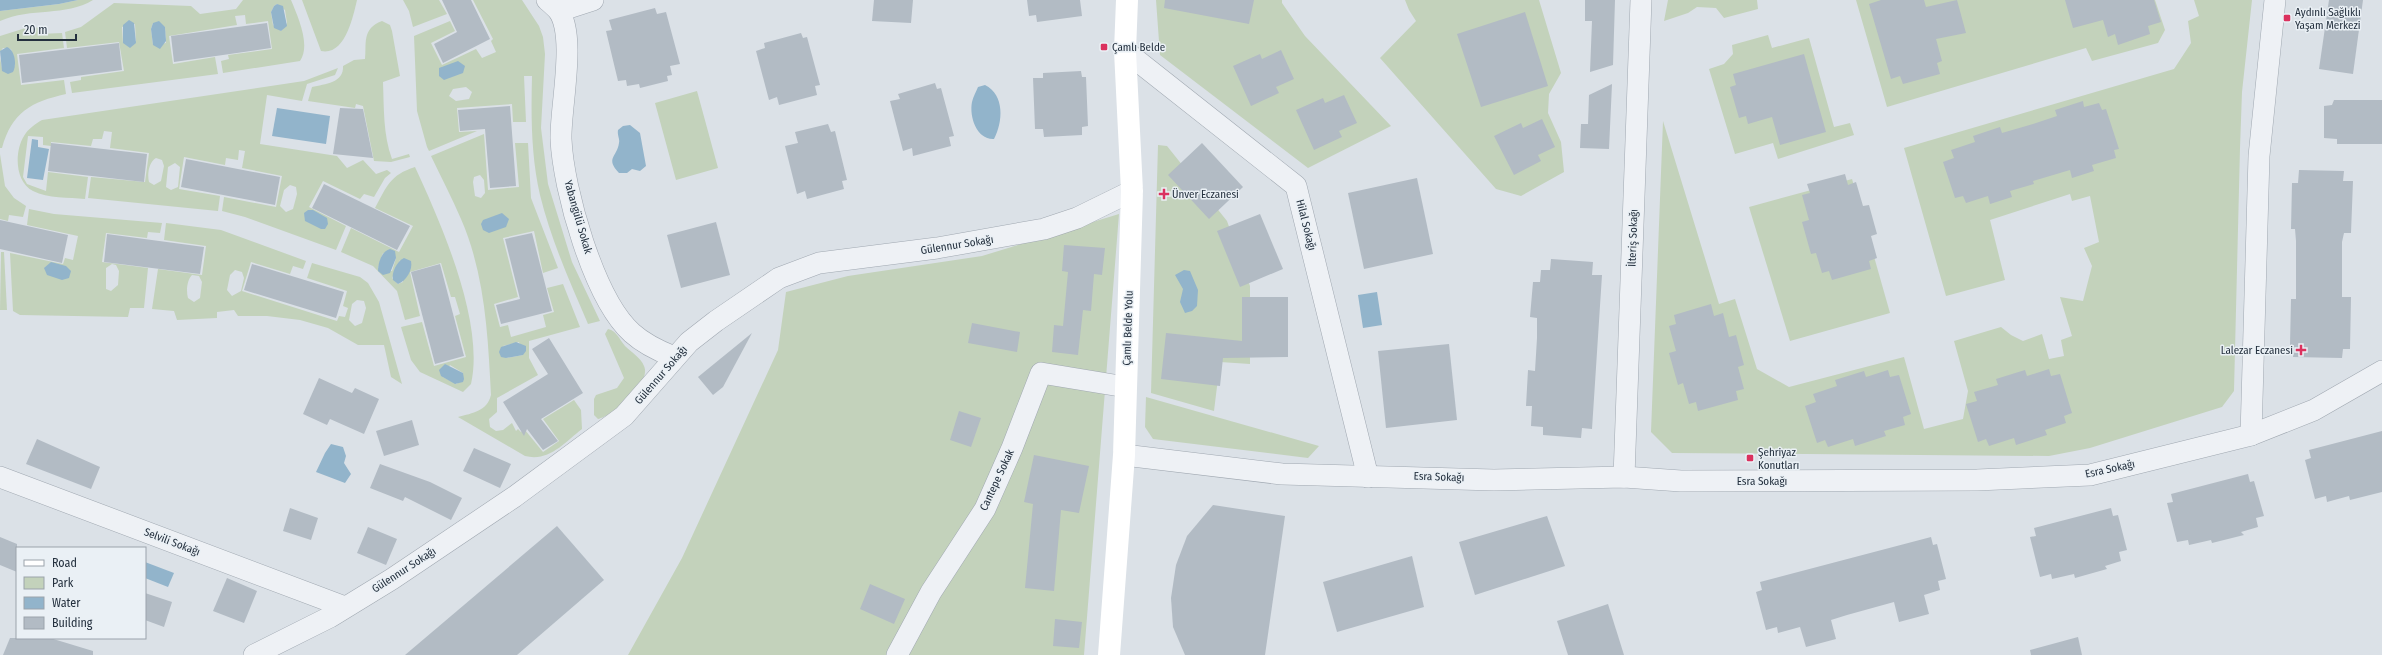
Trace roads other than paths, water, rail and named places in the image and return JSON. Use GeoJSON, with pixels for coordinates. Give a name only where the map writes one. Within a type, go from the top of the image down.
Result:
{"type":"FeatureCollection","features":[{"type":"Feature","properties":{"kind":"street"},"geometry":{"type":"LineString","coordinates":[[553,6],[593,0]]}},
{"type":"Feature","properties":{"kind":"street","name":"Çamlı Belde Yolu"},"geometry":{"type":"LineString","coordinates":[[1109,655],[1124,455],[1132,191],[1125,51],[1127,0]]}},
{"type":"Feature","properties":{"kind":"street","name":"İlteriş Sokağı"},"geometry":{"type":"LineString","coordinates":[[1624,477],[1641,0]]}},
{"type":"Feature","properties":{"kind":"street"},"geometry":{"type":"LineString","coordinates":[[2251,435],[2258,156],[2275,0]]}},
{"type":"Feature","properties":{"kind":"street","name":"Yabangülü Sokak"},"geometry":{"type":"LineString","coordinates":[[553,6],[566,30],[562,139],[567,184],[580,230],[595,271],[620,321],[642,341],[674,357]]}},
{"type":"Feature","properties":{"kind":"street","name":"Hilal Sokağı"},"geometry":{"type":"LineString","coordinates":[[1125,51],[1296,186],[1368,476]]}},
{"type":"Feature","properties":{"kind":"street","name":"Gülennur Sokağı"},"geometry":{"type":"LineString","coordinates":[[254,655],[345,607],[447,542],[602,432],[634,407],[674,357],[716,320],[755,293],[801,269],[844,259],[937,248],[1044,229],[1077,218],[1132,191]]}},
{"type":"Feature","properties":{"kind":"street","name":"Esra Sokağı"},"geometry":{"type":"LineString","coordinates":[[1124,455],[1282,474],[1432,476],[1494,480],[1624,477],[1681,481],[1977,480],[2090,476],[2251,435],[2314,410],[2382,371]]}},
{"type":"Feature","properties":{"kind":"street","name":"Cantepe Sokak"},"geometry":{"type":"LineString","coordinates":[[897,655],[931,592],[985,509],[1012,448],[1042,373],[1126,387]]}},
{"type":"Feature","properties":{"kind":"street","name":"Selvili Sokağı"},"geometry":{"type":"LineString","coordinates":[[0,477],[345,607]]}},
{"type":"Feature","properties":{"kind":"water"},"geometry":{"type":"Polygon","coordinates":[[[0,0],[78,0],[59,4],[0,11],[0,0]]]}},
{"type":"Feature","properties":{"kind":"water"},"geometry":{"type":"Polygon","coordinates":[[[277,4],[283,6],[287,26],[281,31],[274,28],[271,12],[277,4]]]}},
{"type":"Feature","properties":{"kind":"water"},"geometry":{"type":"Polygon","coordinates":[[[129,20],[134,23],[136,43],[130,48],[123,43],[123,25],[129,20]]]}},
{"type":"Feature","properties":{"kind":"water"},"geometry":{"type":"Polygon","coordinates":[[[159,21],[165,27],[166,41],[160,49],[153,45],[151,29],[153,23],[159,21]]]}},
{"type":"Feature","properties":{"kind":"water"},"geometry":{"type":"Polygon","coordinates":[[[7,47],[12,51],[15,62],[13,72],[8,74],[2,71],[0,51],[7,47]]]}},
{"type":"Feature","properties":{"kind":"water"},"geometry":{"type":"Polygon","coordinates":[[[458,61],[465,66],[463,73],[444,80],[439,76],[439,68],[458,61]]]}},
{"type":"Feature","properties":{"kind":"water"},"geometry":{"type":"Polygon","coordinates":[[[985,85],[996,95],[999,102],[999,125],[994,139],[983,136],[973,121],[971,108],[974,96],[978,87],[985,85]]]}},
{"type":"Feature","properties":{"kind":"water"},"geometry":{"type":"Polygon","coordinates":[[[277,108],[330,116],[326,144],[272,136],[277,108]]]}},
{"type":"Feature","properties":{"kind":"water"},"geometry":{"type":"Polygon","coordinates":[[[630,125],[640,133],[646,166],[640,171],[632,169],[627,173],[619,173],[612,161],[619,143],[618,130],[623,126],[630,125]]]}},
{"type":"Feature","properties":{"kind":"water"},"geometry":{"type":"Polygon","coordinates":[[[32,139],[38,140],[38,147],[49,149],[43,180],[27,178],[32,139]]]}},
{"type":"Feature","properties":{"kind":"water"},"geometry":{"type":"Polygon","coordinates":[[[308,210],[313,210],[327,218],[328,224],[325,229],[321,229],[305,221],[304,213],[308,210]]]}},
{"type":"Feature","properties":{"kind":"water"},"geometry":{"type":"Polygon","coordinates":[[[502,213],[509,219],[506,227],[489,233],[483,230],[481,224],[483,220],[502,213]]]}},
{"type":"Feature","properties":{"kind":"water"},"geometry":{"type":"Polygon","coordinates":[[[390,249],[395,251],[396,258],[390,273],[383,275],[378,271],[379,264],[383,254],[390,249]]]}},
{"type":"Feature","properties":{"kind":"water"},"geometry":{"type":"Polygon","coordinates":[[[404,258],[411,261],[411,268],[406,278],[398,284],[393,280],[393,274],[397,264],[404,258]]]}},
{"type":"Feature","properties":{"kind":"water"},"geometry":{"type":"Polygon","coordinates":[[[51,262],[66,266],[71,271],[69,278],[62,280],[47,275],[44,268],[51,262]]]}},
{"type":"Feature","properties":{"kind":"water"},"geometry":{"type":"Polygon","coordinates":[[[1184,270],[1190,271],[1198,290],[1197,306],[1192,311],[1185,313],[1180,302],[1183,289],[1175,275],[1184,270]]]}},
{"type":"Feature","properties":{"kind":"water"},"geometry":{"type":"Polygon","coordinates":[[[1377,292],[1382,325],[1363,328],[1358,295],[1377,292]]]}},
{"type":"Feature","properties":{"kind":"water"},"geometry":{"type":"Polygon","coordinates":[[[516,342],[526,346],[526,351],[523,355],[506,358],[501,357],[499,352],[501,347],[516,342]]]}},
{"type":"Feature","properties":{"kind":"water"},"geometry":{"type":"Polygon","coordinates":[[[445,364],[463,373],[463,382],[455,384],[441,376],[439,370],[445,364]]]}},
{"type":"Feature","properties":{"kind":"water"},"geometry":{"type":"Polygon","coordinates":[[[331,444],[343,447],[346,456],[344,463],[351,474],[345,483],[316,472],[331,444]]]}},
{"type":"Feature","properties":{"kind":"water"},"geometry":{"type":"Polygon","coordinates":[[[146,562],[174,573],[168,587],[146,578],[146,562]]]}},
{"type":"Feature","properties":{"kind":"place","name":"Aydınlı Sağlıklı Yaşam Merkezi"},"geometry":{"type":"Point","coordinates":[2287,18]}},
{"type":"Feature","properties":{"kind":"place","name":"Çamlı Belde"},"geometry":{"type":"Point","coordinates":[1104,47]}},
{"type":"Feature","properties":{"kind":"place","name":"Ünver Eczanesi"},"geometry":{"type":"Point","coordinates":[1164,194]}},
{"type":"Feature","properties":{"kind":"place","name":"Lalezar Eczanesi"},"geometry":{"type":"Point","coordinates":[2301,350]}},
{"type":"Feature","properties":{"kind":"place","name":"Şehriyaz Konutları"},"geometry":{"type":"Point","coordinates":[1750,458]}}]}
